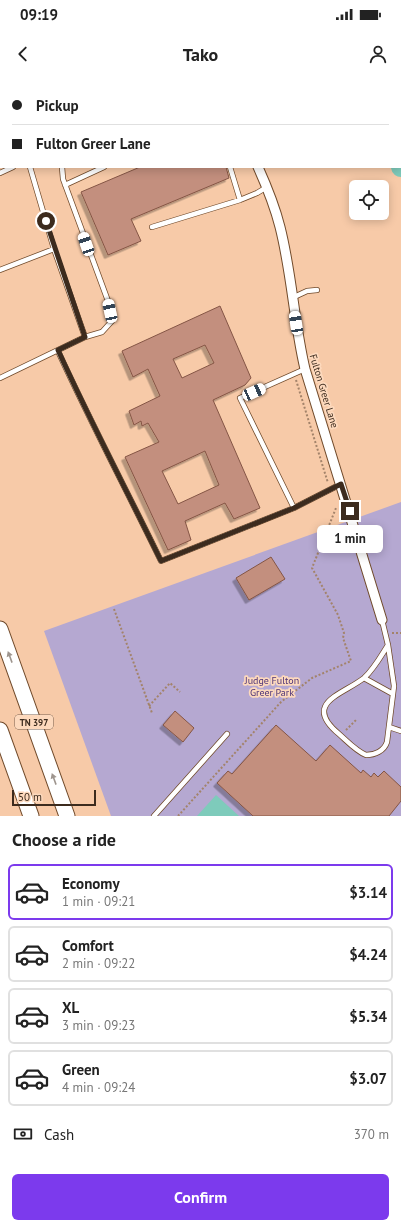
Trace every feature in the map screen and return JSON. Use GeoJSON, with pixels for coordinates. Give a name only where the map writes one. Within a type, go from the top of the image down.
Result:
{"type":"FeatureCollection","features":[{"type":"Feature","properties":{"kind":"highway","name":"TN 397"},"geometry":{"type":"LineString","coordinates":[[0,629],[67,816]]}},
{"type":"Feature","properties":{"kind":"highway","name":"TN 397"},"geometry":{"type":"LineString","coordinates":[[0,730],[31,816]]}},
{"type":"Feature","properties":{"kind":"street","name":"Fulton Greer Lane"},"geometry":{"type":"LineString","coordinates":[[258,168],[267,187],[280,228],[306,369],[382,620]]}},
{"type":"Feature","properties":{"kind":"lane"},"geometry":{"type":"LineString","coordinates":[[0,173],[11,168]]}},
{"type":"Feature","properties":{"kind":"lane"},"geometry":{"type":"LineString","coordinates":[[30,168],[54,249],[85,337]]}},
{"type":"Feature","properties":{"kind":"lane"},"geometry":{"type":"LineString","coordinates":[[0,378],[85,337],[102,332],[112,321],[108,301],[65,185],[62,168]]}},
{"type":"Feature","properties":{"kind":"lane"},"geometry":{"type":"LineString","coordinates":[[65,185],[102,168]]}},
{"type":"Feature","properties":{"kind":"lane"},"geometry":{"type":"LineString","coordinates":[[230,168],[240,200]]}},
{"type":"Feature","properties":{"kind":"lane"},"geometry":{"type":"LineString","coordinates":[[152,227],[240,200],[267,187]]}},
{"type":"Feature","properties":{"kind":"lane"},"geometry":{"type":"LineString","coordinates":[[0,270],[54,249]]}},
{"type":"Feature","properties":{"kind":"lane"},"geometry":{"type":"LineString","coordinates":[[292,298],[307,291],[317,290]]}},
{"type":"Feature","properties":{"kind":"lane"},"geometry":{"type":"LineString","coordinates":[[58,350],[87,413],[101,438],[161,561],[294,508],[341,484]]}},
{"type":"Feature","properties":{"kind":"lane"},"geometry":{"type":"LineString","coordinates":[[294,508],[240,398],[306,369]]}},
{"type":"Feature","properties":{"kind":"lane"},"geometry":{"type":"LineString","coordinates":[[382,620],[388,645],[394,679],[394,694],[385,747],[377,753],[366,755],[356,749],[333,729],[325,718],[324,710],[327,701],[364,678],[388,645]]}},
{"type":"Feature","properties":{"kind":"lane"},"geometry":{"type":"LineString","coordinates":[[364,678],[394,694]]}},
{"type":"Feature","properties":{"kind":"lane"},"geometry":{"type":"LineString","coordinates":[[389,727],[401,731]]}},
{"type":"Feature","properties":{"kind":"lane"},"geometry":{"type":"LineString","coordinates":[[154,816],[227,734]]}},
{"type":"Feature","properties":{"kind":"path"},"geometry":{"type":"LineString","coordinates":[[294,374],[330,490]]}},
{"type":"Feature","properties":{"kind":"path"},"geometry":{"type":"LineString","coordinates":[[178,816],[281,702],[312,678],[351,661],[343,638],[344,633],[338,615],[312,568],[337,509],[335,503]]}},
{"type":"Feature","properties":{"kind":"path"},"geometry":{"type":"LineString","coordinates":[[114,609],[152,713]]}},
{"type":"Feature","properties":{"kind":"path"},"geometry":{"type":"LineString","coordinates":[[149,706],[170,683],[180,692]]}},
{"type":"Feature","properties":{"kind":"green space","name":"Judge Fulton Greer Park"},"geometry":{"type":"Polygon","coordinates":[[[401,502],[401,816],[111,816],[44,631],[401,502]]]}},
{"type":"Feature","properties":{"kind":"water"},"geometry":{"type":"Polygon","coordinates":[[[216,795],[239,816],[197,816],[216,795]]]}},
{"type":"Feature","properties":{"kind":"building"},"geometry":{"type":"Polygon","coordinates":[[[138,168],[226,168],[229,178],[131,219],[141,241],[108,255],[81,192],[138,168]]]}},
{"type":"Feature","properties":{"kind":"building"},"geometry":{"type":"Polygon","coordinates":[[[220,306],[251,378],[245,385],[213,400],[260,508],[234,519],[225,503],[185,521],[191,540],[168,550],[125,457],[159,442],[148,423],[142,426],[141,421],[134,425],[129,411],[160,396],[148,369],[133,377],[122,351],[220,306]],[[205,345],[173,359],[182,378],[214,363],[205,345]],[[205,451],[162,471],[178,504],[219,485],[205,451]]]}},
{"type":"Feature","properties":{"kind":"building"},"geometry":{"type":"Polygon","coordinates":[[[271,557],[285,579],[249,600],[236,578],[271,557]]]}},
{"type":"Feature","properties":{"kind":"building"},"geometry":{"type":"Polygon","coordinates":[[[175,711],[194,728],[183,742],[163,725],[175,711]]]}},
{"type":"Feature","properties":{"kind":"building"},"geometry":{"type":"Polygon","coordinates":[[[276,725],[316,761],[330,745],[361,773],[363,770],[371,777],[374,773],[378,777],[384,771],[401,787],[401,801],[389,816],[253,816],[217,783],[228,771],[232,774],[276,725]]]}},
{"type":"Feature","properties":{"kind":"route"},"geometry":{"type":"LineString","coordinates":[[46,221],[54,249],[85,337],[58,350],[87,413],[101,438],[161,561],[294,508],[341,484],[350,511]]}}]}
